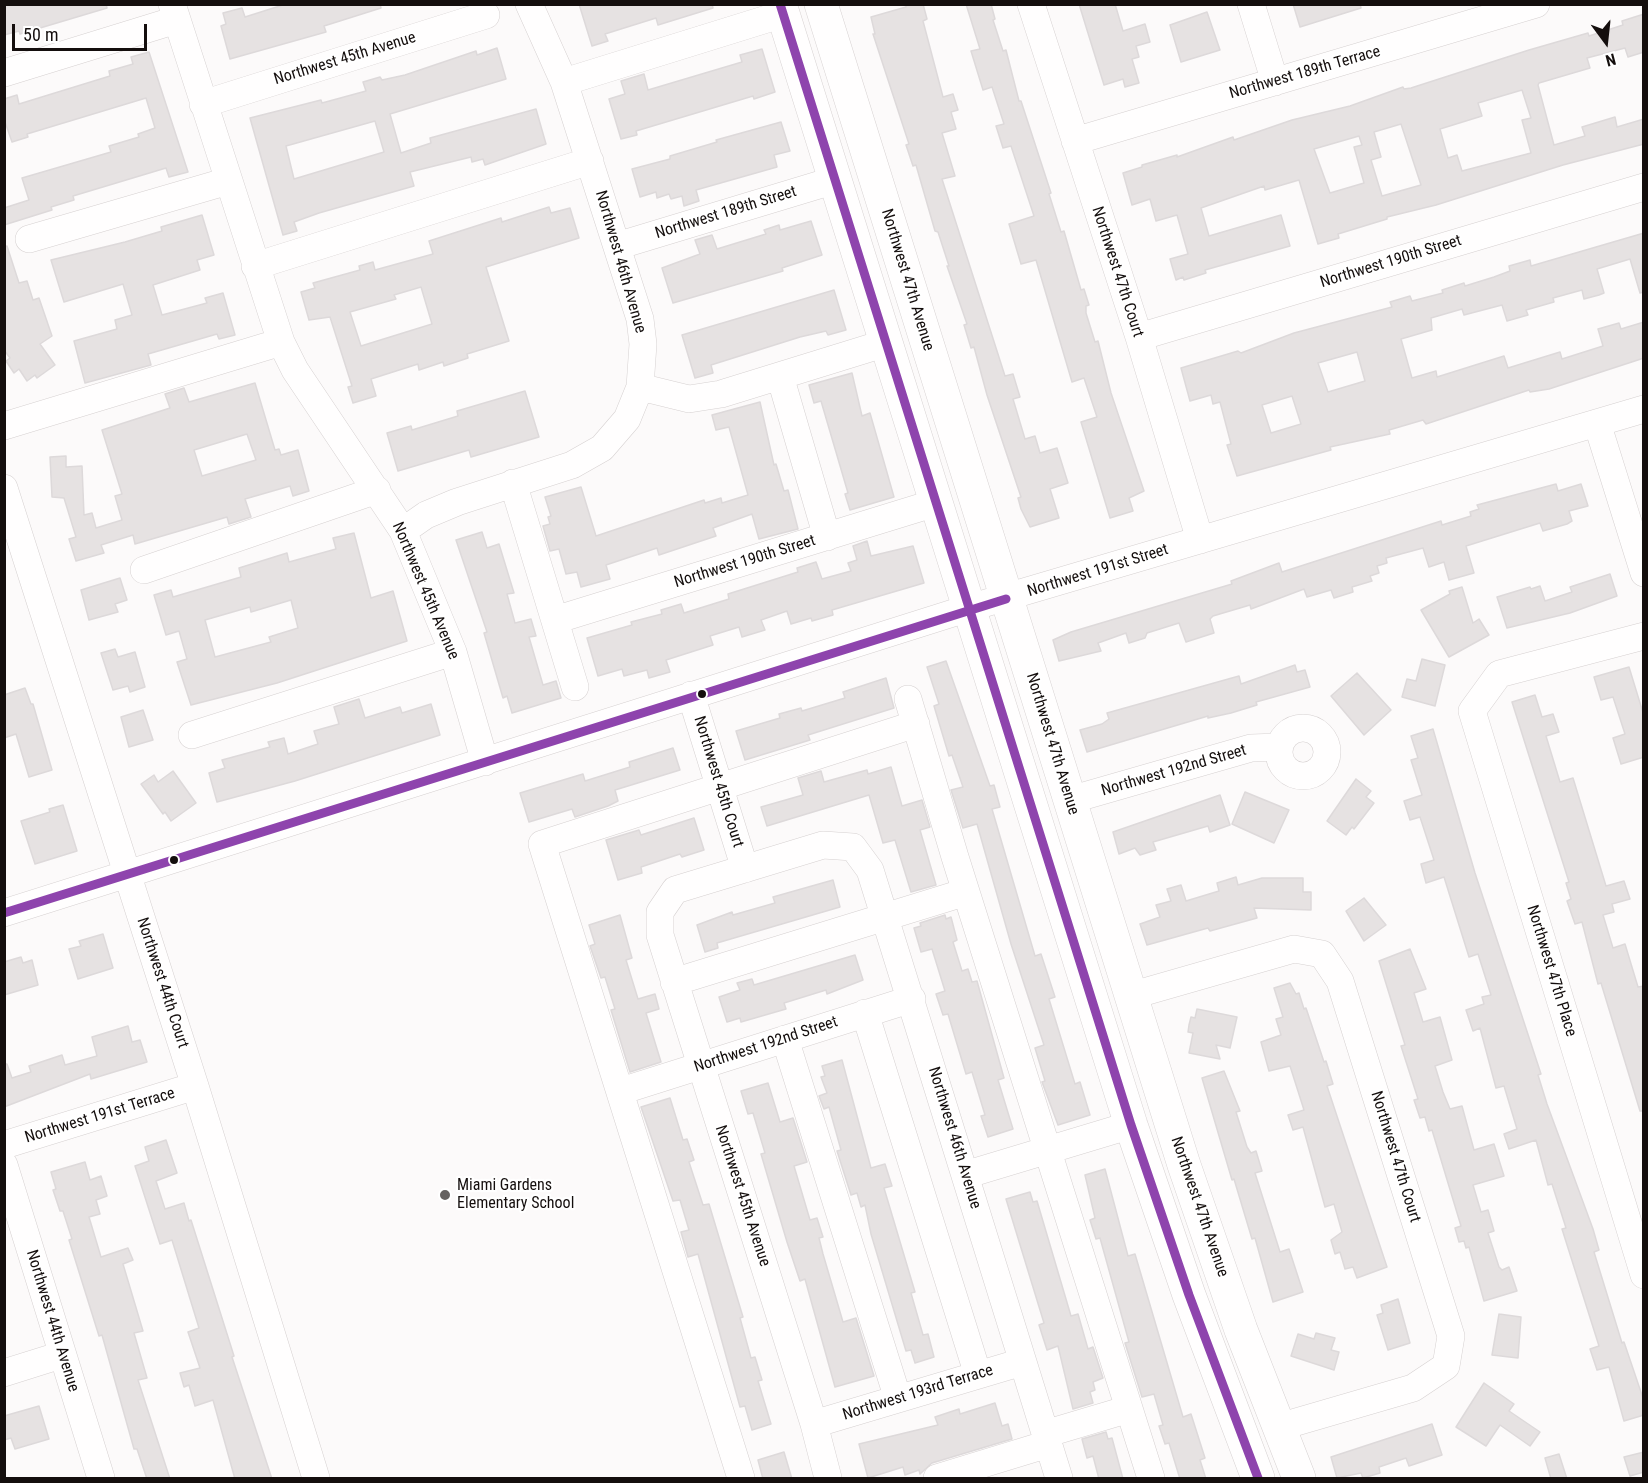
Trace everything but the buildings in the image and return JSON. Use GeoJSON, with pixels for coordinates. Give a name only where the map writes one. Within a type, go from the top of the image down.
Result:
{"type":"FeatureCollection","features":[{"type":"Feature","properties":{"kind":"main road","name":"Northwest 47th Avenue"},"geometry":{"type":"LineString","coordinates":[[821,4],[1184,1165],[1241,1330],[1299,1479]]}},
{"type":"Feature","properties":{"kind":"main road"},"geometry":{"type":"LineString","coordinates":[[781,9],[1131,1125],[1189,1295],[1258,1479]]}},
{"type":"Feature","properties":{"kind":"main road"},"geometry":{"type":"LineString","coordinates":[[1080,963],[1107,988],[1130,996]]}},
{"type":"Feature","properties":{"kind":"main road"},"geometry":{"type":"LineString","coordinates":[[1131,1125],[1156,1137],[1184,1165]]}},
{"type":"Feature","properties":{"kind":"street","name":"Northwest 46th Avenue"},"geometry":{"type":"LineString","coordinates":[[529,4],[564,82],[640,319],[643,344],[640,387]]}},
{"type":"Feature","properties":{"kind":"street","name":"Northwest 47th Court"},"geometry":{"type":"LineString","coordinates":[[1031,4],[1139,337],[1200,540]]}},
{"type":"Feature","properties":{"kind":"street"},"geometry":{"type":"LineString","coordinates":[[1251,4],[1275,82]]}},
{"type":"Feature","properties":{"kind":"street","name":"Northwest 189th Terrace"},"geometry":{"type":"LineString","coordinates":[[1075,141],[1275,82],[1469,14],[1536,4]]}},
{"type":"Feature","properties":{"kind":"street"},"geometry":{"type":"LineString","coordinates":[[564,82],[781,9]]}},
{"type":"Feature","properties":{"kind":"street","name":"Northwest 45th Avenue"},"geometry":{"type":"LineString","coordinates":[[4,73],[174,12],[281,342],[295,370],[403,531],[453,652],[484,762]]}},
{"type":"Feature","properties":{"kind":"street","name":"Northwest 45th Avenue"},"geometry":{"type":"LineString","coordinates":[[203,104],[486,15]]}},
{"type":"Feature","properties":{"kind":"street"},"geometry":{"type":"LineString","coordinates":[[255,266],[590,161]]}},
{"type":"Feature","properties":{"kind":"street","name":"Northwest 189th Street"},"geometry":{"type":"LineString","coordinates":[[617,246],[835,180]]}},
{"type":"Feature","properties":{"kind":"street"},"geometry":{"type":"LineString","coordinates":[[29,239],[228,181]]}},
{"type":"Feature","properties":{"kind":"street","name":"Northwest 190th Street"},"geometry":{"type":"LineString","coordinates":[[1139,337],[1644,187]]}},
{"type":"Feature","properties":{"kind":"street"},"geometry":{"type":"LineString","coordinates":[[4,426],[281,342]]}},
{"type":"Feature","properties":{"kind":"street"},"geometry":{"type":"LineString","coordinates":[[403,531],[426,515],[513,483],[572,465],[602,448],[627,419],[640,387],[689,399],[721,394],[886,343]]}},
{"type":"Feature","properties":{"kind":"street"},"geometry":{"type":"LineString","coordinates":[[780,376],[827,537]]}},
{"type":"Feature","properties":{"kind":"street","name":"Northwest 191st Street"},"geometry":{"type":"LineString","coordinates":[[4,914],[969,608],[1006,599],[1644,409]]}},
{"type":"Feature","properties":{"kind":"street"},"geometry":{"type":"LineString","coordinates":[[1597,423],[1644,573]]}},
{"type":"Feature","properties":{"kind":"street"},"geometry":{"type":"LineString","coordinates":[[513,483],[575,687]]}},
{"type":"Feature","properties":{"kind":"street","name":"Northwest 44th Court"},"geometry":{"type":"LineString","coordinates":[[4,488],[195,1086],[316,1479]]}},
{"type":"Feature","properties":{"kind":"street"},"geometry":{"type":"LineString","coordinates":[[144,570],[377,490]]}},
{"type":"Feature","properties":{"kind":"street","name":"Northwest 190th Street"},"geometry":{"type":"LineString","coordinates":[[555,620],[935,503]]}},
{"type":"Feature","properties":{"kind":"street","name":"Northwest 47th Place"},"geometry":{"type":"LineString","coordinates":[[1644,636],[1499,674],[1472,711],[1644,1275]]}},
{"type":"Feature","properties":{"kind":"street"},"geometry":{"type":"LineString","coordinates":[[192,735],[453,652]]}},
{"type":"Feature","properties":{"kind":"street","name":"Northwest 45th Court"},"geometry":{"type":"LineString","coordinates":[[692,695],[745,869]]}},
{"type":"Feature","properties":{"kind":"street"},"geometry":{"type":"LineString","coordinates":[[908,699],[966,892],[1151,1479]]}},
{"type":"Feature","properties":{"kind":"street"},"geometry":{"type":"LineString","coordinates":[[741,1479],[542,844],[916,724]]}},
{"type":"Feature","properties":{"kind":"street","name":"Northwest 192nd Street"},"geometry":{"type":"LineString","coordinates":[[1070,800],[1251,748],[1279,747]]}},
{"type":"Feature","properties":{"kind":"street","name":"Northwest 46th Avenue"},"geometry":{"type":"LineString","coordinates":[[745,869],[823,845],[853,847],[870,870],[912,999],[1059,1479]]}},
{"type":"Feature","properties":{"kind":"street","name":"Northwest 45th Avenue"},"geometry":{"type":"LineString","coordinates":[[745,869],[675,890],[660,912],[660,935],[814,1424],[828,1479]]}},
{"type":"Feature","properties":{"kind":"street"},"geometry":{"type":"LineString","coordinates":[[674,982],[966,892]]}},
{"type":"Feature","properties":{"kind":"street","name":"Northwest 47th Court"},"geometry":{"type":"LineString","coordinates":[[1130,996],[1294,949],[1322,954],[1340,981],[1450,1336],[1446,1366],[1413,1388],[1279,1427]]}},
{"type":"Feature","properties":{"kind":"street","name":"Northwest 192nd Street"},"geometry":{"type":"LineString","coordinates":[[621,1091],[912,999]]}},
{"type":"Feature","properties":{"kind":"street"},"geometry":{"type":"LineString","coordinates":[[865,1013],[978,1375]]}},
{"type":"Feature","properties":{"kind":"street"},"geometry":{"type":"LineString","coordinates":[[785,1039],[898,1399]]}},
{"type":"Feature","properties":{"kind":"street","name":"Northwest 191st Terrace"},"geometry":{"type":"LineString","coordinates":[[4,1145],[195,1086]]}},
{"type":"Feature","properties":{"kind":"street"},"geometry":{"type":"LineString","coordinates":[[965,1175],[1131,1125]]}},
{"type":"Feature","properties":{"kind":"street","name":"Northwest 44th Avenue"},"geometry":{"type":"LineString","coordinates":[[4,1165],[61,1355],[101,1477]]}},
{"type":"Feature","properties":{"kind":"street"},"geometry":{"type":"LineString","coordinates":[[4,1373],[61,1355]]}},
{"type":"Feature","properties":{"kind":"street","name":"Northwest 193rd Terrace"},"geometry":{"type":"LineString","coordinates":[[814,1424],[1022,1362]]}},
{"type":"Feature","properties":{"kind":"street"},"geometry":{"type":"LineString","coordinates":[[937,1479],[1129,1409]]}},
{"type":"Feature","properties":{"kind":"transit line"},"geometry":{"type":"LineString","coordinates":[[780,4],[1131,1125],[1189,1295],[1258,1478]]}},
{"type":"Feature","properties":{"kind":"transit line"},"geometry":{"type":"LineString","coordinates":[[4,913],[1006,599]]}},
{"type":"Feature","properties":{"kind":"place","name":"Miami Gardens Elementary School"},"geometry":{"type":"Point","coordinates":[445,1195]}}]}
